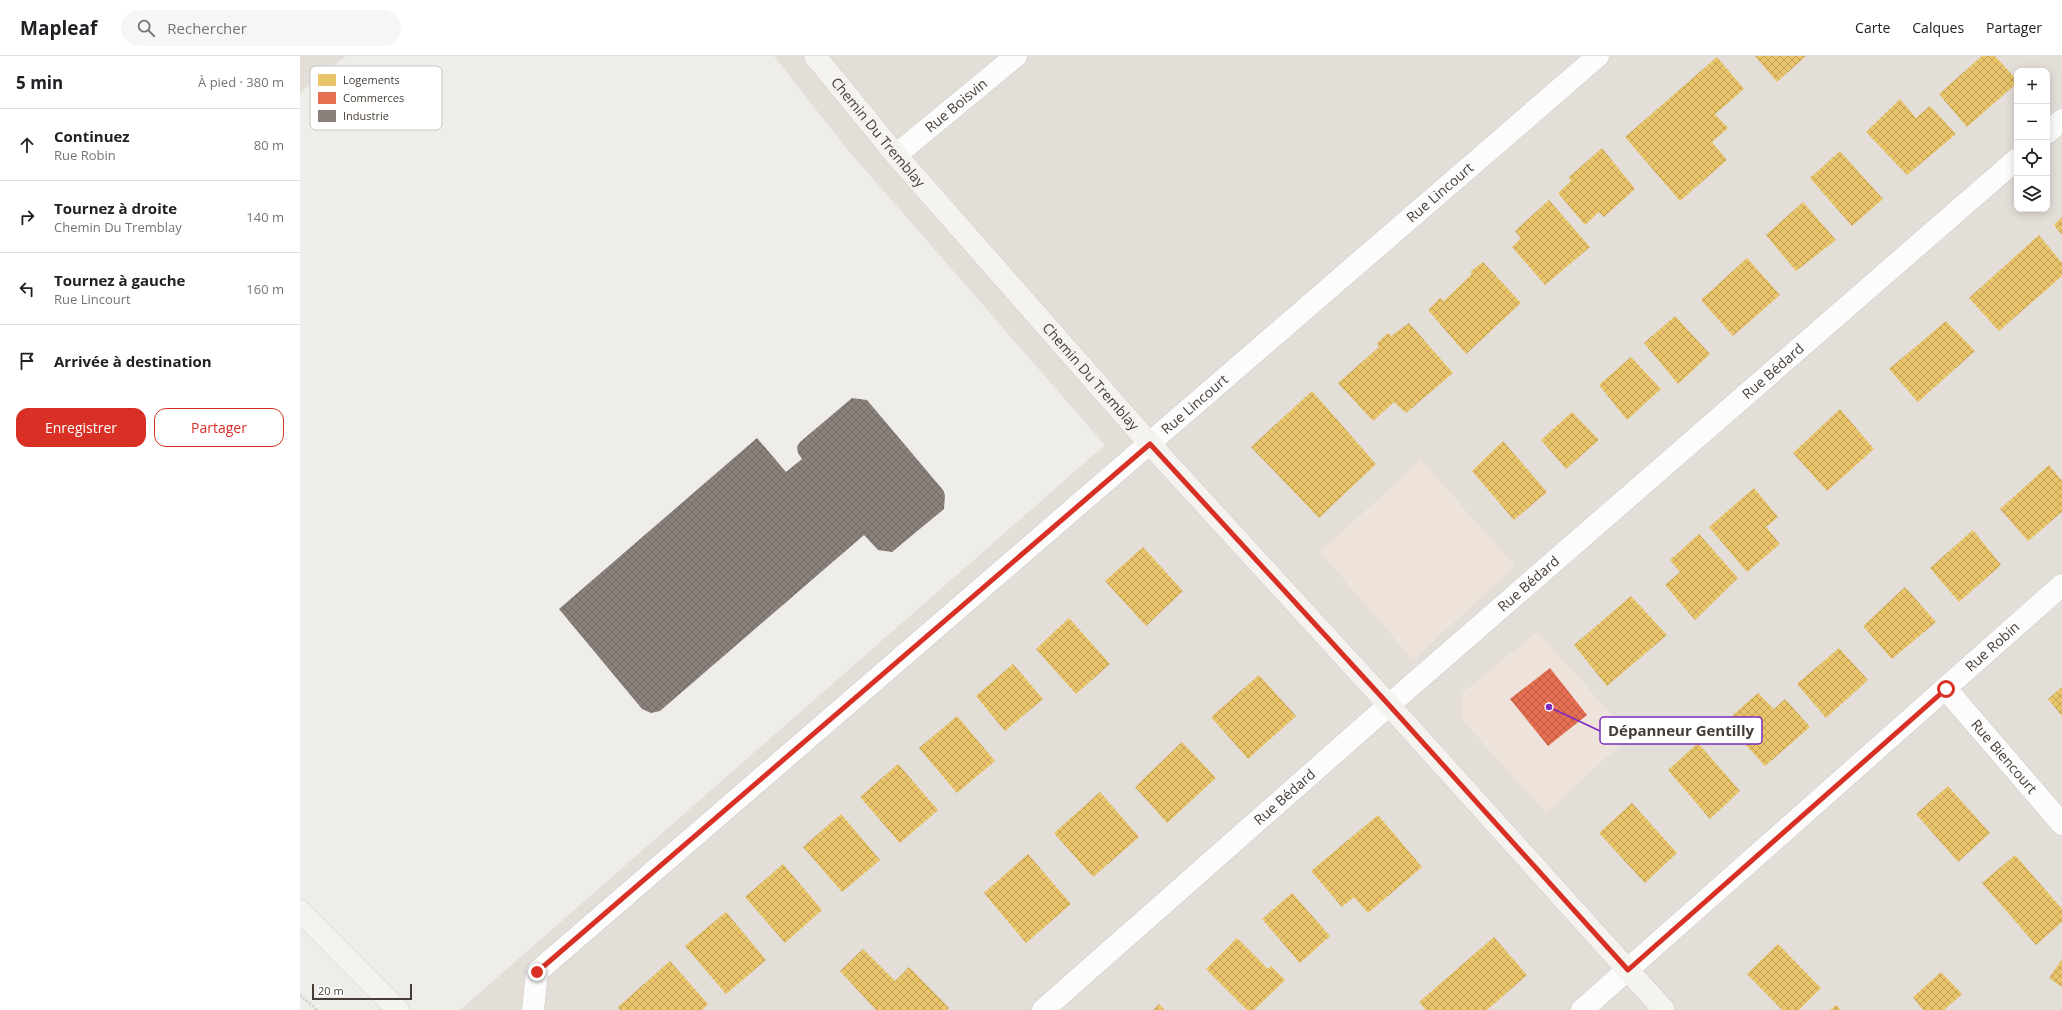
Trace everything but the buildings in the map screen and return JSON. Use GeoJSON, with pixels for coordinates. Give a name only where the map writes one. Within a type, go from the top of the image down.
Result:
{"type":"FeatureCollection","features":[{"type":"Feature","properties":{"kind":"street","name":"Chemin Du Tremblay"},"geometry":{"type":"LineString","coordinates":[[815,56],[896,155],[1150,444],[1389,705],[1664,1010]]}},
{"type":"Feature","properties":{"kind":"street","name":"Rue Boisvin"},"geometry":{"type":"LineString","coordinates":[[896,155],[1016,56]]}},
{"type":"Feature","properties":{"kind":"street","name":"Rue Lincourt"},"geometry":{"type":"LineString","coordinates":[[533,1010],[537,972],[1598,56]]}},
{"type":"Feature","properties":{"kind":"street"},"geometry":{"type":"LineString","coordinates":[[2050,130],[2062,120]]}},
{"type":"Feature","properties":{"kind":"street","name":"Rue Bédard"},"geometry":{"type":"LineString","coordinates":[[1042,1010],[1389,705],[2014,162]]}},
{"type":"Feature","properties":{"kind":"street","name":"Rue Robin"},"geometry":{"type":"LineString","coordinates":[[1582,1010],[2062,585]]}},
{"type":"Feature","properties":{"kind":"street","name":"Rue Biencourt"},"geometry":{"type":"LineString","coordinates":[[1946,689],[2062,824]]}},
{"type":"Feature","properties":{"kind":"street"},"geometry":{"type":"LineString","coordinates":[[300,911],[398,1010]]}},
{"type":"Feature","properties":{"kind":"path"},"geometry":{"type":"LineString","coordinates":[[300,995],[317,1010]]}},
{"type":"Feature","properties":{"kind":"shaded area"},"geometry":{"type":"Polygon","coordinates":[[[300,56],[346,56],[334,66],[310,66],[310,85],[300,93],[300,56]]]}},
{"type":"Feature","properties":{"kind":"shaded area"},"geometry":{"type":"Polygon","coordinates":[[[774,56],[2062,56],[2062,1010],[460,1010],[1105,445],[847,149],[774,56]]]}},
{"type":"Feature","properties":{"kind":"shaded area"},"geometry":{"type":"Polygon","coordinates":[[[1421,460],[1515,566],[1413,660],[1320,552],[1421,460]]]}},
{"type":"Feature","properties":{"kind":"shaded area"},"geometry":{"type":"Polygon","coordinates":[[[1537,632],[1631,735],[1546,813],[1462,720],[1462,693],[1537,632]]]}},
{"type":"Feature","properties":{"kind":"place","name":"Dépanneur Gentilly"},"geometry":{"type":"Point","coordinates":[1549,707]}},
{"type":"Feature","properties":{"kind":"route"},"geometry":{"type":"LineString","coordinates":[[537,972],[1150,444],[1389,705],[1628,970],[1946,689]]}}]}
